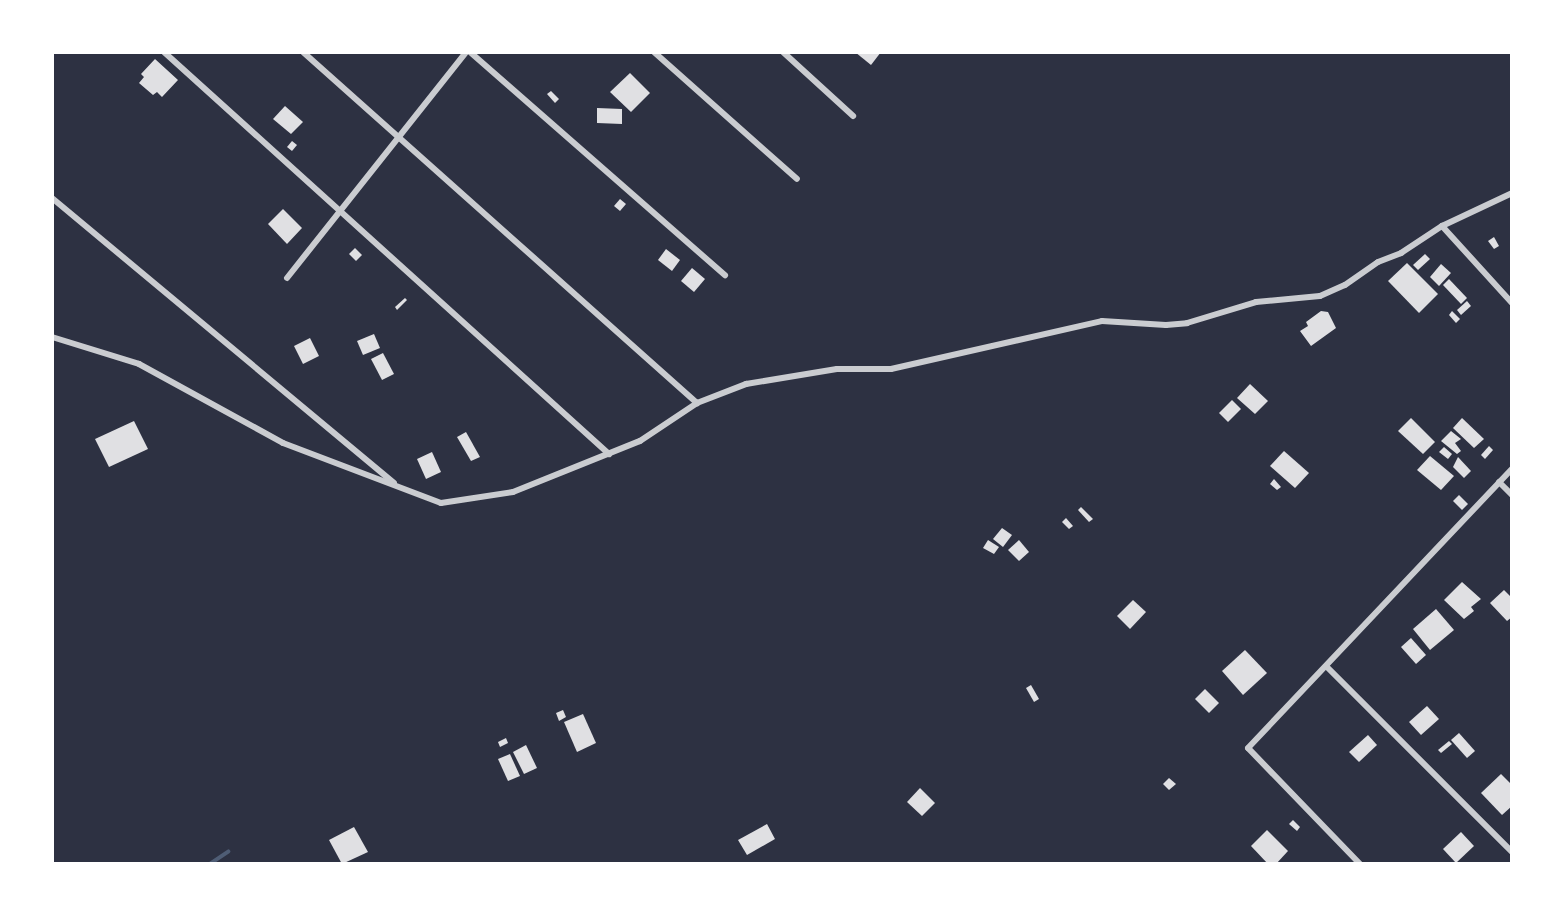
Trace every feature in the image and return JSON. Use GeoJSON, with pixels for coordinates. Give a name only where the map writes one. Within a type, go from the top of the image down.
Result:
{"type":"FeatureCollection","features":[{"type":"Feature","properties":{"kind":"street"},"geometry":{"type":"LineString","coordinates":[[164,52],[609,454]]}},
{"type":"Feature","properties":{"kind":"street"},"geometry":{"type":"LineString","coordinates":[[303,52],[697,403]]}},
{"type":"Feature","properties":{"kind":"street"},"geometry":{"type":"LineString","coordinates":[[287,278],[469,52],[725,275]]}},
{"type":"Feature","properties":{"kind":"street"},"geometry":{"type":"LineString","coordinates":[[654,52],[797,179]]}},
{"type":"Feature","properties":{"kind":"street"},"geometry":{"type":"LineString","coordinates":[[783,52],[853,116]]}},
{"type":"Feature","properties":{"kind":"street"},"geometry":{"type":"LineString","coordinates":[[52,337],[139,364],[283,443],[441,503],[513,492],[640,442],[697,403],[746,384],[836,369],[891,369],[1102,321],[1187,323],[1256,302],[1320,296],[1345,285],[1378,262],[1401,253],[1442,226],[1511,192]]}},
{"type":"Feature","properties":{"kind":"street"},"geometry":{"type":"LineString","coordinates":[[52,198],[401,488]]}},
{"type":"Feature","properties":{"kind":"street"},"geometry":{"type":"LineString","coordinates":[[1442,226],[1511,303]]}},
{"type":"Feature","properties":{"kind":"street"},"geometry":{"type":"LineString","coordinates":[[1360,863],[1248,748],[1511,469]]}},
{"type":"Feature","properties":{"kind":"street"},"geometry":{"type":"LineString","coordinates":[[1499,482],[1511,495]]}},
{"type":"Feature","properties":{"kind":"street"},"geometry":{"type":"LineString","coordinates":[[1326,666],[1511,852]]}},
{"type":"Feature","properties":{"kind":"building"},"geometry":{"type":"Polygon","coordinates":[[[855,52],[881,52],[871,65],[855,52]]]}},
{"type":"Feature","properties":{"kind":"building"},"geometry":{"type":"Polygon","coordinates":[[[155,59],[178,80],[162,97],[157,92],[153,95],[139,83],[144,77],[141,74],[155,59]]]}},
{"type":"Feature","properties":{"kind":"building"},"geometry":{"type":"Polygon","coordinates":[[[630,73],[650,93],[631,112],[610,92],[630,73]]]}},
{"type":"Feature","properties":{"kind":"building"},"geometry":{"type":"Polygon","coordinates":[[[551,91],[559,99],[555,103],[547,94],[551,91]]]}},
{"type":"Feature","properties":{"kind":"building"},"geometry":{"type":"Polygon","coordinates":[[[285,106],[303,122],[291,134],[273,119],[285,106]]]}},
{"type":"Feature","properties":{"kind":"building"},"geometry":{"type":"Polygon","coordinates":[[[597,108],[622,109],[622,124],[597,123],[597,108]]]}},
{"type":"Feature","properties":{"kind":"building"},"geometry":{"type":"Polygon","coordinates":[[[292,141],[297,145],[292,151],[287,147],[292,141]]]}},
{"type":"Feature","properties":{"kind":"building"},"geometry":{"type":"Polygon","coordinates":[[[620,199],[626,204],[620,211],[614,206],[620,199]]]}},
{"type":"Feature","properties":{"kind":"building"},"geometry":{"type":"Polygon","coordinates":[[[283,209],[302,228],[287,244],[268,224],[283,209]]]}},
{"type":"Feature","properties":{"kind":"building"},"geometry":{"type":"Polygon","coordinates":[[[1494,237],[1499,246],[1494,249],[1488,241],[1494,237]]]}},
{"type":"Feature","properties":{"kind":"building"},"geometry":{"type":"Polygon","coordinates":[[[355,248],[362,255],[356,261],[349,254],[355,248]]]}},
{"type":"Feature","properties":{"kind":"building"},"geometry":{"type":"Polygon","coordinates":[[[666,249],[680,260],[672,271],[658,260],[666,249]]]}},
{"type":"Feature","properties":{"kind":"building"},"geometry":{"type":"Polygon","coordinates":[[[1425,254],[1430,259],[1418,270],[1413,265],[1425,254]]]}},
{"type":"Feature","properties":{"kind":"building"},"geometry":{"type":"Polygon","coordinates":[[[1407,263],[1438,294],[1419,313],[1388,281],[1407,263]]]}},
{"type":"Feature","properties":{"kind":"building"},"geometry":{"type":"Polygon","coordinates":[[[1441,264],[1451,273],[1439,286],[1430,277],[1441,264]]]}},
{"type":"Feature","properties":{"kind":"building"},"geometry":{"type":"Polygon","coordinates":[[[692,268],[705,279],[694,292],[681,281],[692,268]]]}},
{"type":"Feature","properties":{"kind":"building"},"geometry":{"type":"Polygon","coordinates":[[[1449,279],[1467,298],[1461,304],[1443,285],[1449,279]]]}},
{"type":"Feature","properties":{"kind":"building"},"geometry":{"type":"Polygon","coordinates":[[[405,298],[407,300],[397,310],[395,307],[405,298]]]}},
{"type":"Feature","properties":{"kind":"building"},"geometry":{"type":"Polygon","coordinates":[[[1467,301],[1471,306],[1461,315],[1457,310],[1467,301]]]}},
{"type":"Feature","properties":{"kind":"building"},"geometry":{"type":"Polygon","coordinates":[[[1321,311],[1328,312],[1336,328],[1311,346],[1300,331],[1308,326],[1306,322],[1321,311]]]}},
{"type":"Feature","properties":{"kind":"building"},"geometry":{"type":"Polygon","coordinates":[[[1452,311],[1460,319],[1456,323],[1449,315],[1452,311]]]}},
{"type":"Feature","properties":{"kind":"building"},"geometry":{"type":"Polygon","coordinates":[[[374,334],[380,348],[363,355],[357,341],[374,334]]]}},
{"type":"Feature","properties":{"kind":"building"},"geometry":{"type":"Polygon","coordinates":[[[310,338],[319,356],[303,364],[294,346],[310,338]]]}},
{"type":"Feature","properties":{"kind":"building"},"geometry":{"type":"Polygon","coordinates":[[[383,353],[394,374],[382,380],[371,359],[383,353]]]}},
{"type":"Feature","properties":{"kind":"building"},"geometry":{"type":"Polygon","coordinates":[[[1250,384],[1268,401],[1255,414],[1237,398],[1250,384]]]}},
{"type":"Feature","properties":{"kind":"building"},"geometry":{"type":"Polygon","coordinates":[[[1232,400],[1241,409],[1228,422],[1219,413],[1232,400]]]}},
{"type":"Feature","properties":{"kind":"building"},"geometry":{"type":"Polygon","coordinates":[[[1411,418],[1435,442],[1423,454],[1398,431],[1411,418]]]}},
{"type":"Feature","properties":{"kind":"building"},"geometry":{"type":"Polygon","coordinates":[[[1462,418],[1484,439],[1474,448],[1453,428],[1462,418]]]}},
{"type":"Feature","properties":{"kind":"building"},"geometry":{"type":"Polygon","coordinates":[[[134,421],[148,449],[109,467],[95,439],[134,421]]]}},
{"type":"Feature","properties":{"kind":"building"},"geometry":{"type":"Polygon","coordinates":[[[1451,431],[1461,439],[1455,443],[1461,451],[1457,454],[1441,441],[1451,431]]]}},
{"type":"Feature","properties":{"kind":"building"},"geometry":{"type":"Polygon","coordinates":[[[466,432],[480,457],[471,461],[457,437],[466,432]]]}},
{"type":"Feature","properties":{"kind":"building"},"geometry":{"type":"Polygon","coordinates":[[[1489,446],[1493,450],[1485,459],[1481,455],[1489,446]]]}},
{"type":"Feature","properties":{"kind":"building"},"geometry":{"type":"Polygon","coordinates":[[[1444,447],[1452,454],[1448,459],[1439,452],[1444,447]]]}},
{"type":"Feature","properties":{"kind":"building"},"geometry":{"type":"Polygon","coordinates":[[[1284,451],[1309,473],[1295,488],[1270,466],[1284,451]]]}},
{"type":"Feature","properties":{"kind":"building"},"geometry":{"type":"Polygon","coordinates":[[[432,452],[441,472],[426,479],[417,459],[432,452]]]}},
{"type":"Feature","properties":{"kind":"building"},"geometry":{"type":"Polygon","coordinates":[[[1430,456],[1454,476],[1441,490],[1417,470],[1430,456]]]}},
{"type":"Feature","properties":{"kind":"building"},"geometry":{"type":"Polygon","coordinates":[[[1458,457],[1471,471],[1464,478],[1453,467],[1458,457]]]}},
{"type":"Feature","properties":{"kind":"building"},"geometry":{"type":"Polygon","coordinates":[[[1274,479],[1281,487],[1277,490],[1270,484],[1274,479]]]}},
{"type":"Feature","properties":{"kind":"building"},"geometry":{"type":"Polygon","coordinates":[[[1459,495],[1468,504],[1462,510],[1453,501],[1459,495]]]}},
{"type":"Feature","properties":{"kind":"building"},"geometry":{"type":"Polygon","coordinates":[[[1081,507],[1093,519],[1089,522],[1078,510],[1081,507]]]}},
{"type":"Feature","properties":{"kind":"building"},"geometry":{"type":"Polygon","coordinates":[[[1066,518],[1073,526],[1069,529],[1062,522],[1066,518]]]}},
{"type":"Feature","properties":{"kind":"building"},"geometry":{"type":"Polygon","coordinates":[[[1002,528],[1012,535],[1003,547],[993,539],[1002,528]]]}},
{"type":"Feature","properties":{"kind":"building"},"geometry":{"type":"Polygon","coordinates":[[[988,540],[999,547],[994,554],[983,548],[988,540]]]}},
{"type":"Feature","properties":{"kind":"building"},"geometry":{"type":"Polygon","coordinates":[[[1019,540],[1029,552],[1019,561],[1008,550],[1019,540]]]}},
{"type":"Feature","properties":{"kind":"building"},"geometry":{"type":"Polygon","coordinates":[[[1462,582],[1481,599],[1471,607],[1474,611],[1464,619],[1444,600],[1462,582]]]}},
{"type":"Feature","properties":{"kind":"building"},"geometry":{"type":"Polygon","coordinates":[[[1504,590],[1512,598],[1512,617],[1507,621],[1490,603],[1504,590]]]}},
{"type":"Feature","properties":{"kind":"building"},"geometry":{"type":"Polygon","coordinates":[[[1133,600],[1146,612],[1130,629],[1117,616],[1133,600]]]}},
{"type":"Feature","properties":{"kind":"building"},"geometry":{"type":"Polygon","coordinates":[[[1436,609],[1454,630],[1430,650],[1413,629],[1436,609]]]}},
{"type":"Feature","properties":{"kind":"building"},"geometry":{"type":"Polygon","coordinates":[[[1411,638],[1426,655],[1416,664],[1401,647],[1411,638]]]}},
{"type":"Feature","properties":{"kind":"building"},"geometry":{"type":"Polygon","coordinates":[[[1245,650],[1267,673],[1243,695],[1222,671],[1245,650]]]}},
{"type":"Feature","properties":{"kind":"building"},"geometry":{"type":"Polygon","coordinates":[[[1031,685],[1039,699],[1034,702],[1026,688],[1031,685]]]}},
{"type":"Feature","properties":{"kind":"building"},"geometry":{"type":"Polygon","coordinates":[[[1205,689],[1219,703],[1209,713],[1195,699],[1205,689]]]}},
{"type":"Feature","properties":{"kind":"building"},"geometry":{"type":"Polygon","coordinates":[[[1427,706],[1439,719],[1421,735],[1409,722],[1427,706]]]}},
{"type":"Feature","properties":{"kind":"building"},"geometry":{"type":"Polygon","coordinates":[[[563,710],[566,717],[559,721],[556,713],[563,710]]]}},
{"type":"Feature","properties":{"kind":"building"},"geometry":{"type":"Polygon","coordinates":[[[583,714],[596,743],[577,752],[564,722],[583,714]]]}},
{"type":"Feature","properties":{"kind":"building"},"geometry":{"type":"Polygon","coordinates":[[[1459,733],[1475,751],[1467,758],[1451,740],[1459,733]]]}},
{"type":"Feature","properties":{"kind":"building"},"geometry":{"type":"Polygon","coordinates":[[[1368,735],[1377,745],[1359,762],[1349,752],[1368,735]]]}},
{"type":"Feature","properties":{"kind":"building"},"geometry":{"type":"Polygon","coordinates":[[[506,738],[508,743],[500,747],[498,742],[506,738]]]}},
{"type":"Feature","properties":{"kind":"building"},"geometry":{"type":"Polygon","coordinates":[[[1449,741],[1452,744],[1441,753],[1438,750],[1449,741]]]}},
{"type":"Feature","properties":{"kind":"building"},"geometry":{"type":"Polygon","coordinates":[[[526,745],[537,768],[524,774],[513,752],[526,745]]]}},
{"type":"Feature","properties":{"kind":"building"},"geometry":{"type":"Polygon","coordinates":[[[510,754],[520,776],[508,781],[498,759],[510,754]]]}},
{"type":"Feature","properties":{"kind":"building"},"geometry":{"type":"Polygon","coordinates":[[[1501,774],[1512,785],[1512,806],[1502,815],[1481,793],[1501,774]]]}},
{"type":"Feature","properties":{"kind":"building"},"geometry":{"type":"Polygon","coordinates":[[[1169,778],[1176,784],[1169,790],[1163,784],[1169,778]]]}},
{"type":"Feature","properties":{"kind":"building"},"geometry":{"type":"Polygon","coordinates":[[[920,788],[935,803],[922,816],[907,802],[920,788]]]}},
{"type":"Feature","properties":{"kind":"building"},"geometry":{"type":"Polygon","coordinates":[[[1293,820],[1300,827],[1297,831],[1289,824],[1293,820]]]}},
{"type":"Feature","properties":{"kind":"building"},"geometry":{"type":"Polygon","coordinates":[[[767,824],[775,839],[747,855],[738,840],[767,824]]]}},
{"type":"Feature","properties":{"kind":"building"},"geometry":{"type":"Polygon","coordinates":[[[354,827],[368,852],[342,864],[329,840],[354,827]]]}},
{"type":"Feature","properties":{"kind":"building"},"geometry":{"type":"Polygon","coordinates":[[[1267,830],[1288,851],[1276,864],[1268,864],[1251,846],[1267,830]]]}},
{"type":"Feature","properties":{"kind":"building"},"geometry":{"type":"Polygon","coordinates":[[[1461,832],[1474,846],[1456,863],[1443,849],[1461,832]]]}},
{"type":"Feature","properties":{"kind":"waterway"},"geometry":{"type":"LineString","coordinates":[[210,864],[228,852]]}}]}
